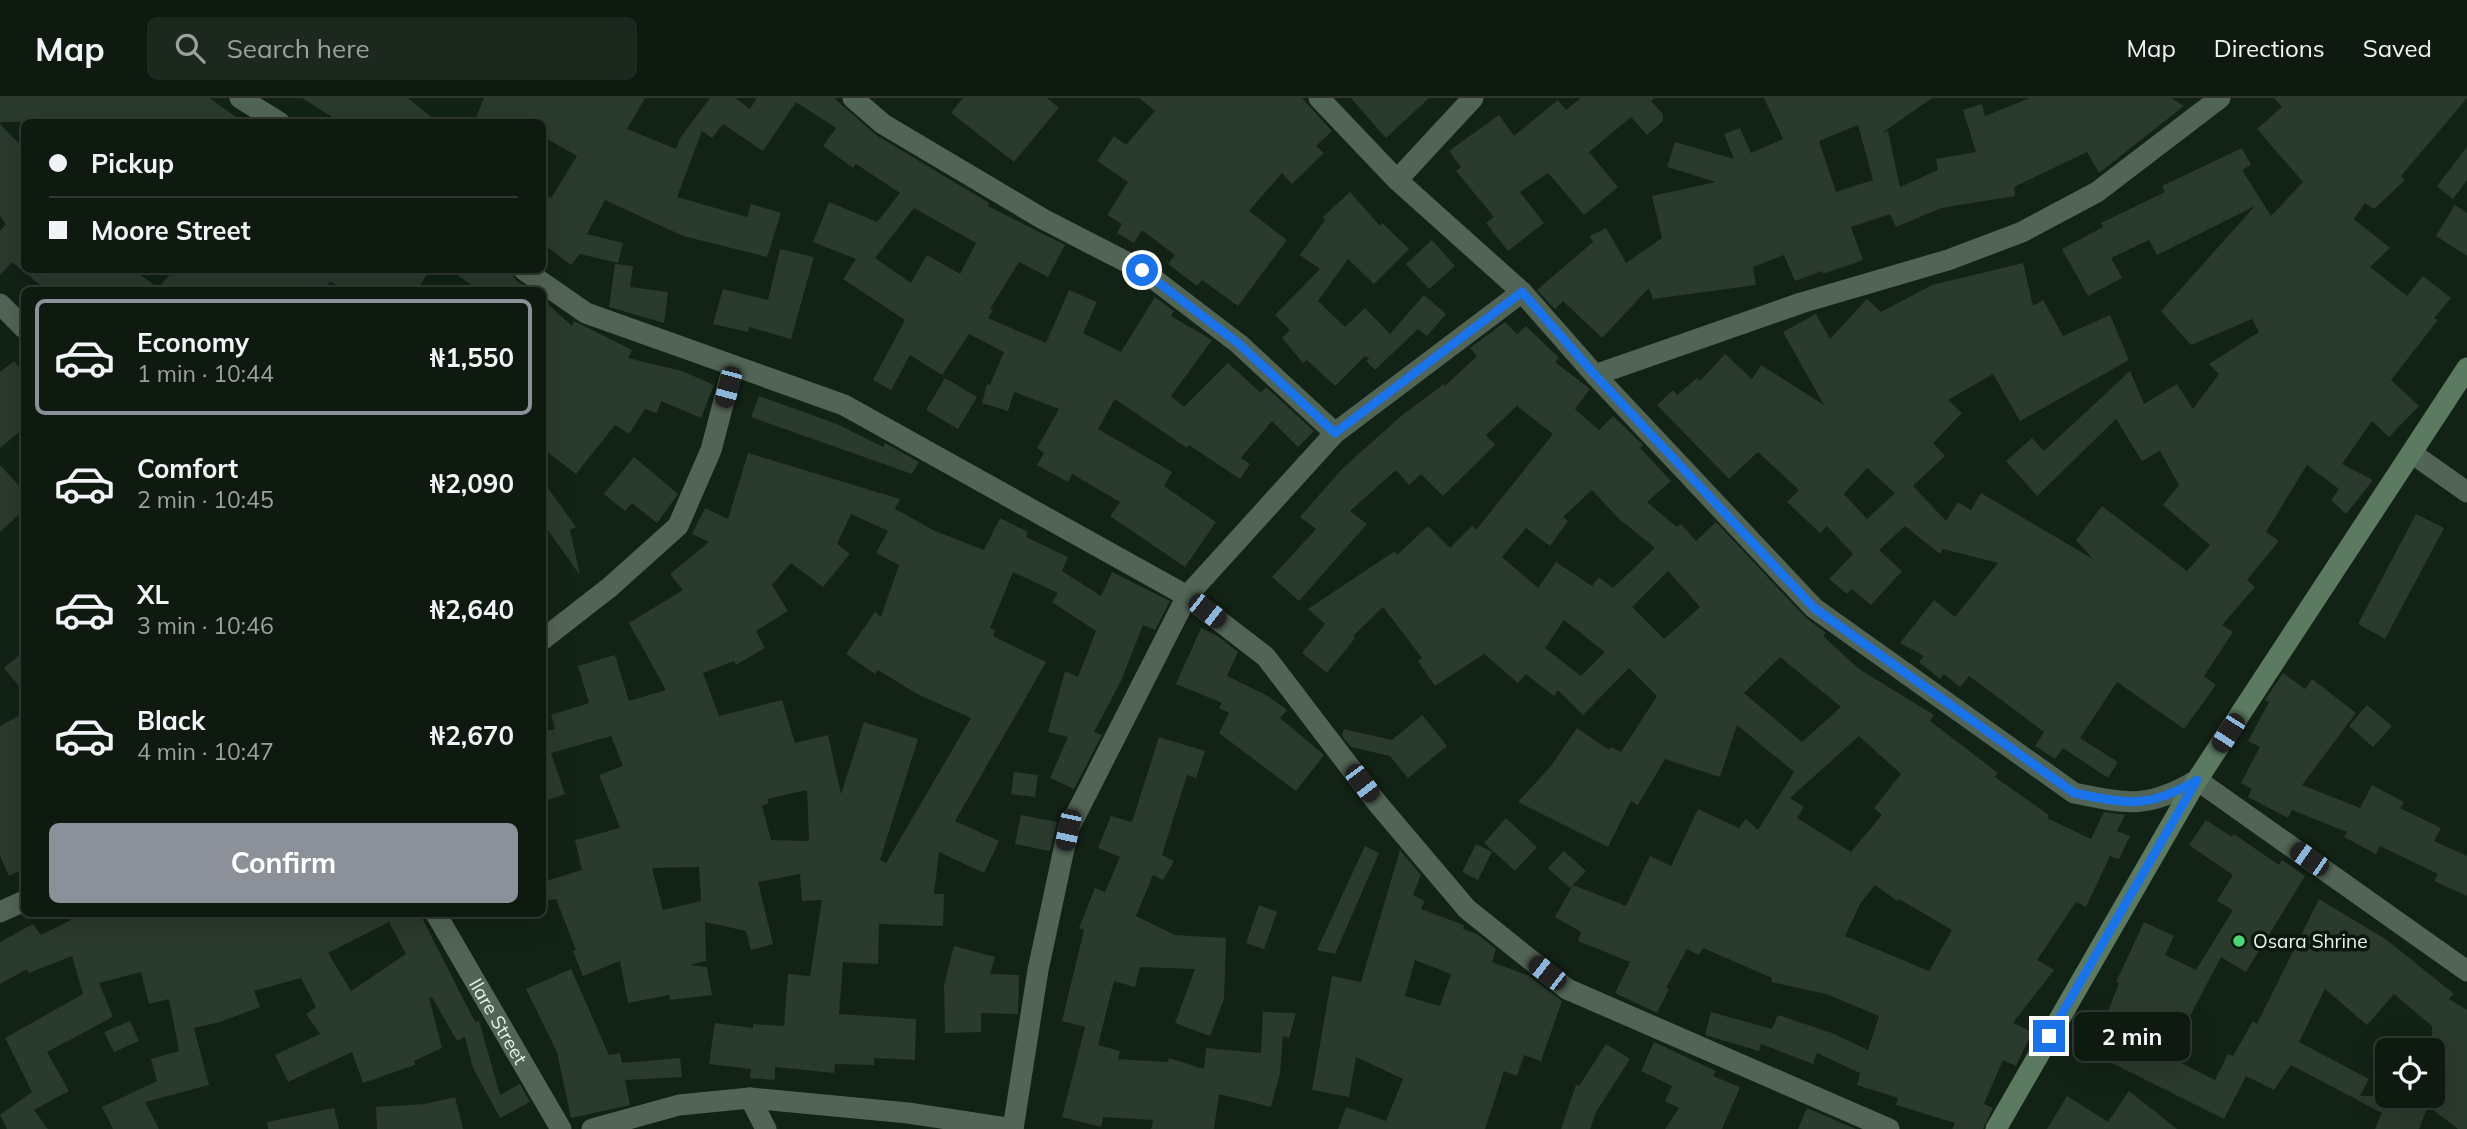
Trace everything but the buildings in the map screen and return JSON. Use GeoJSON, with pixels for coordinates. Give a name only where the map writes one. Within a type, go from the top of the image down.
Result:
{"type":"FeatureCollection","features":[{"type":"Feature","properties":{"kind":"street"},"geometry":{"type":"LineString","coordinates":[[240,98],[274,119]]}},
{"type":"Feature","properties":{"kind":"street"},"geometry":{"type":"LineString","coordinates":[[853,98],[883,124],[1042,219],[1142,270],[1239,344],[1335,433]]}},
{"type":"Feature","properties":{"kind":"street"},"geometry":{"type":"LineString","coordinates":[[1319,98],[1396,180],[1522,292],[1595,375],[1814,608],[2074,793],[2119,802],[2143,802],[2169,796],[2197,780]]}},
{"type":"Feature","properties":{"kind":"street"},"geometry":{"type":"LineString","coordinates":[[1396,180],[1473,98]]}},
{"type":"Feature","properties":{"kind":"street"},"geometry":{"type":"LineString","coordinates":[[1595,375],[1801,303],[1948,260],[2022,232],[2096,192],[2220,98]]}},
{"type":"Feature","properties":{"kind":"street"},"geometry":{"type":"LineString","coordinates":[[528,273],[586,313],[844,405],[1187,596],[1266,657],[1378,804],[1467,909],[1567,989],[1889,1129]]}},
{"type":"Feature","properties":{"kind":"street"},"geometry":{"type":"LineString","coordinates":[[592,1129],[679,1105],[750,1098],[908,1113],[1013,1129],[1038,970],[1068,830],[1187,596],[1335,433],[1522,292]]}},
{"type":"Feature","properties":{"kind":"street"},"geometry":{"type":"LineString","coordinates":[[0,304],[21,325]]}},
{"type":"Feature","properties":{"kind":"street"},"geometry":{"type":"LineString","coordinates":[[546,637],[610,587],[678,526],[711,450],[733,366]]}},
{"type":"Feature","properties":{"kind":"street"},"geometry":{"type":"LineString","coordinates":[[1996,1129],[2197,780],[2467,368]]}},
{"type":"Feature","properties":{"kind":"street"},"geometry":{"type":"LineString","coordinates":[[2413,454],[2467,492]]}},
{"type":"Feature","properties":{"kind":"street"},"geometry":{"type":"LineString","coordinates":[[2197,780],[2467,971]]}},
{"type":"Feature","properties":{"kind":"street"},"geometry":{"type":"LineString","coordinates":[[0,912],[21,902]]}},
{"type":"Feature","properties":{"kind":"street","name":"Ilare Street"},"geometry":{"type":"LineString","coordinates":[[438,917],[561,1129]]}},
{"type":"Feature","properties":{"kind":"street"},"geometry":{"type":"LineString","coordinates":[[750,1098],[766,1129]]}},
{"type":"Feature","properties":{"kind":"place","name":"Osara Shrine"},"geometry":{"type":"Point","coordinates":[2239,941]}},
{"type":"Feature","properties":{"kind":"route"},"geometry":{"type":"LineString","coordinates":[[1142,270],[1239,344],[1335,433],[1522,292],[1595,375],[1814,608],[2074,793],[2119,802],[2143,802],[2169,796],[2197,780],[2049,1036]]}}]}
